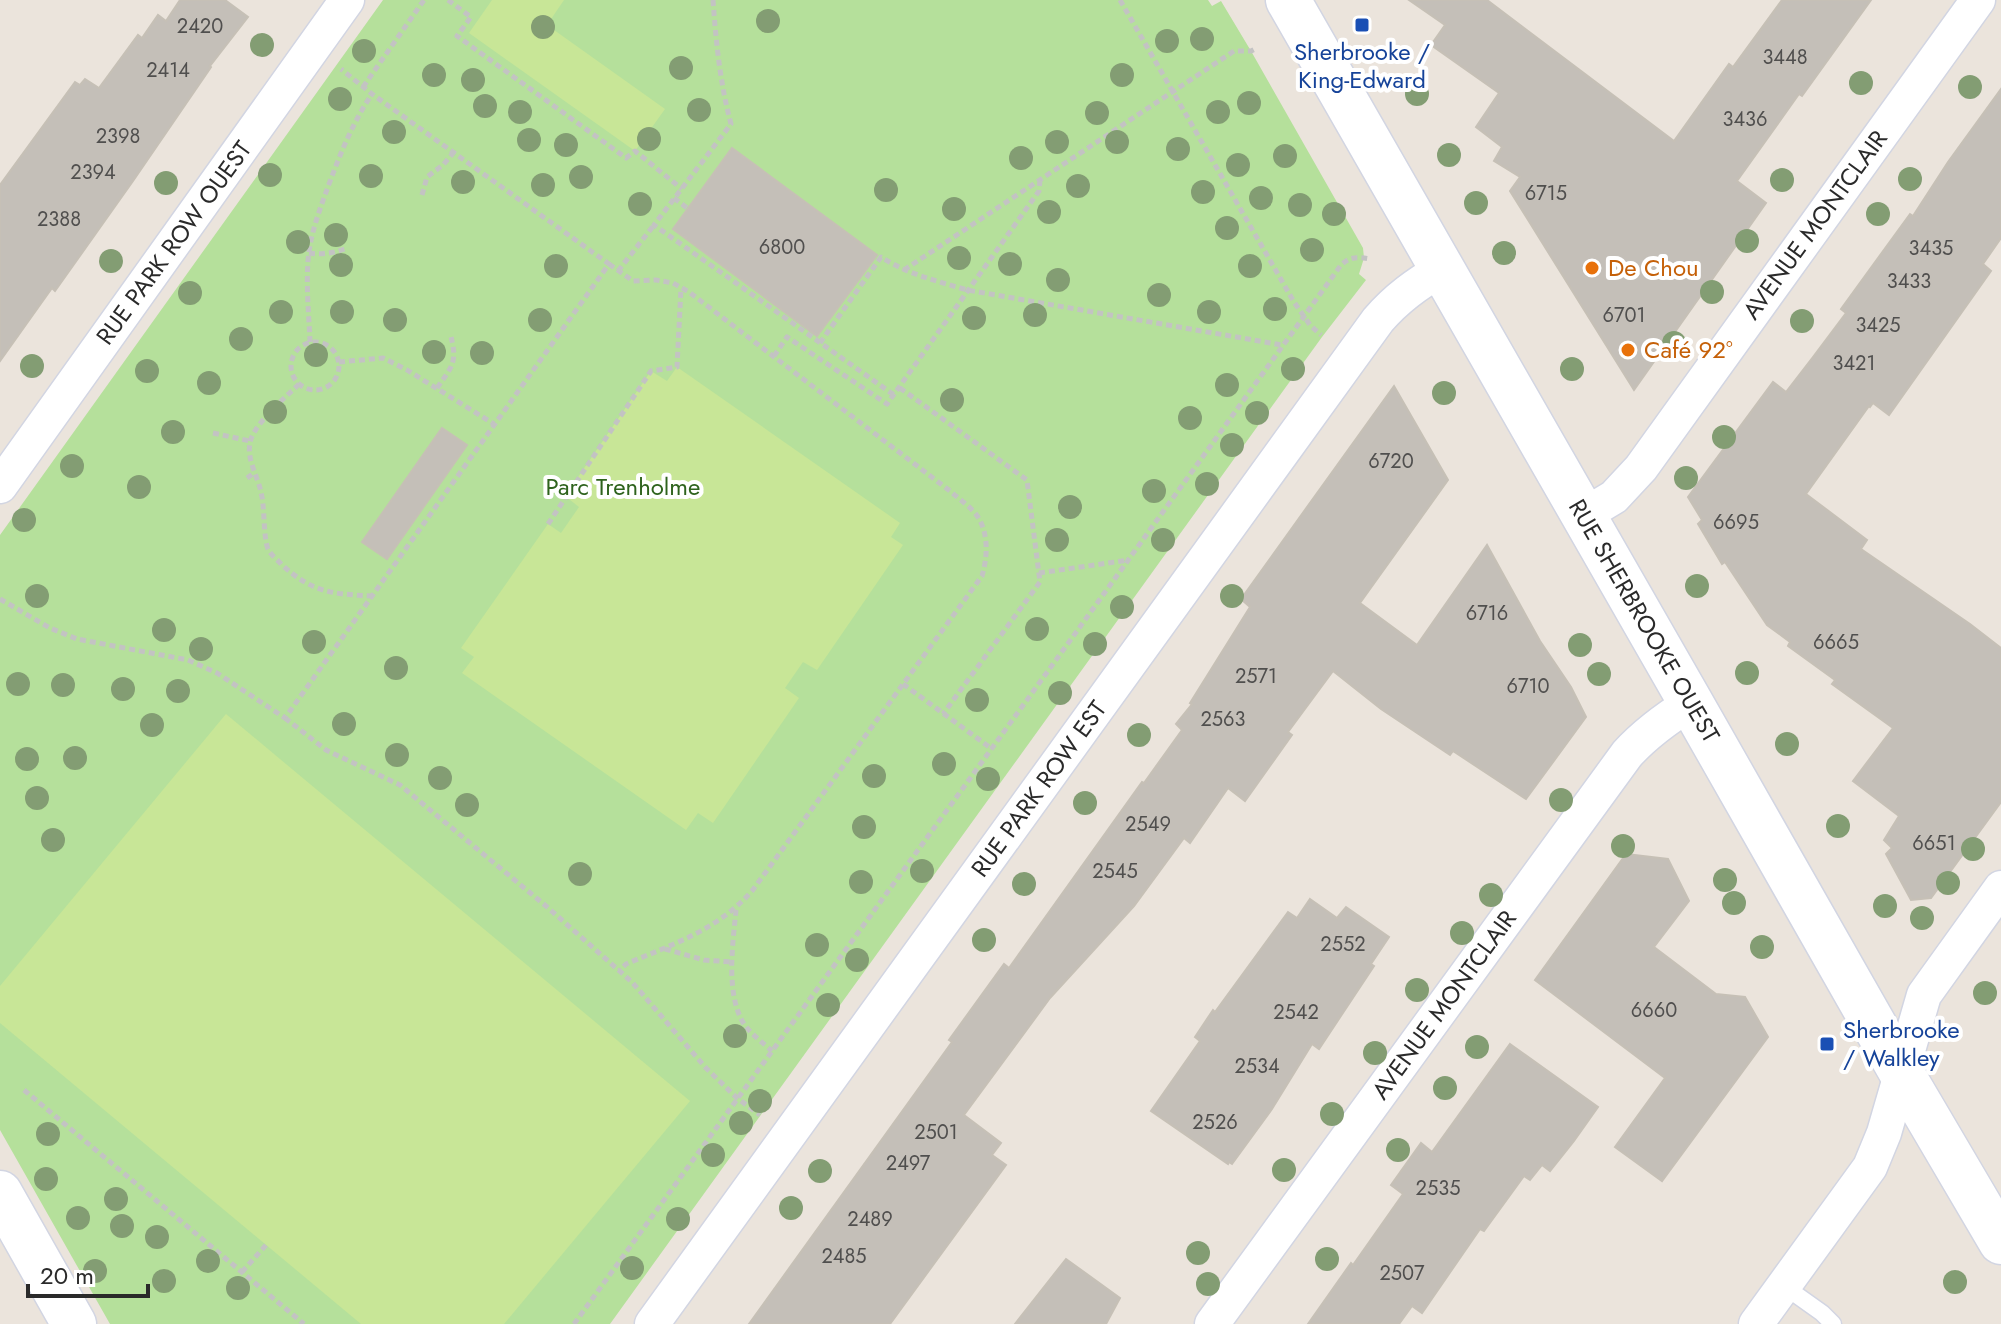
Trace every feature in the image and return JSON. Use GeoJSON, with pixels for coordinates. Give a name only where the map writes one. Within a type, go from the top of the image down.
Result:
{"type":"FeatureCollection","features":[{"type":"Feature","properties":{"kind":"main road","name":"RUE SHERBROOKE OUEST"},"geometry":{"type":"LineString","coordinates":[[1288,0],[2001,1242]]}},
{"type":"Feature","properties":{"kind":"main road"},"geometry":{"type":"LineString","coordinates":[[0,1193],[74,1324]]}},
{"type":"Feature","properties":{"kind":"street","name":"RUE PARK ROW OUEST"},"geometry":{"type":"LineString","coordinates":[[0,486],[347,0]]}},
{"type":"Feature","properties":{"kind":"street","name":"AVENUE MONTCLAIR"},"geometry":{"type":"LineString","coordinates":[[1584,515],[1614,497],[1641,468],[1978,0]]}},
{"type":"Feature","properties":{"kind":"street","name":"RUE PARK ROW EST"},"geometry":{"type":"LineString","coordinates":[[652,1324],[1378,320],[1393,302],[1442,269]]}},
{"type":"Feature","properties":{"kind":"street","name":"AVENUE MONTCLAIR"},"geometry":{"type":"LineString","coordinates":[[1212,1324],[1627,754],[1643,736],[1691,703]]}},
{"type":"Feature","properties":{"kind":"street"},"geometry":{"type":"LineString","coordinates":[[1756,1324],[1870,1167],[1884,1133],[1924,995],[2001,888]]}},
{"type":"Feature","properties":{"kind":"lane"},"geometry":{"type":"LineString","coordinates":[[1784,1286],[1833,1324]]}},
{"type":"Feature","properties":{"kind":"path"},"geometry":{"type":"LineString","coordinates":[[363,87],[424,0]]}},
{"type":"Feature","properties":{"kind":"path"},"geometry":{"type":"LineString","coordinates":[[448,0],[471,17],[457,36],[626,158],[635,151],[682,189]]}},
{"type":"Feature","properties":{"kind":"path"},"geometry":{"type":"LineString","coordinates":[[618,271],[731,124],[716,53],[713,0]]}},
{"type":"Feature","properties":{"kind":"path"},"geometry":{"type":"LineString","coordinates":[[1120,0],[1268,258],[1310,325],[1322,337]]}},
{"type":"Feature","properties":{"kind":"path"},"geometry":{"type":"LineString","coordinates":[[904,270],[1234,51],[1255,49]]}},
{"type":"Feature","properties":{"kind":"path"},"geometry":{"type":"LineString","coordinates":[[336,65],[633,281],[673,283],[689,292],[950,491],[977,515],[983,527],[987,549],[982,576],[767,872],[736,909],[715,924],[626,964],[619,971]]}},
{"type":"Feature","properties":{"kind":"path"},"geometry":{"type":"LineString","coordinates":[[310,342],[309,253],[317,216],[345,143],[372,94]]}},
{"type":"Feature","properties":{"kind":"path"},"geometry":{"type":"LineString","coordinates":[[422,195],[427,177],[454,152]]}},
{"type":"Feature","properties":{"kind":"path"},"geometry":{"type":"LineString","coordinates":[[774,356],[787,337],[887,404],[1039,191],[1040,180]]}},
{"type":"Feature","properties":{"kind":"path"},"geometry":{"type":"LineString","coordinates":[[674,198],[687,208]]}},
{"type":"Feature","properties":{"kind":"path"},"geometry":{"type":"LineString","coordinates":[[654,225],[894,395]]}},
{"type":"Feature","properties":{"kind":"path"},"geometry":{"type":"LineString","coordinates":[[309,253],[318,255],[347,248]]}},
{"type":"Feature","properties":{"kind":"path"},"geometry":{"type":"LineString","coordinates":[[820,343],[881,257],[904,270],[967,290],[1282,345]]}},
{"type":"Feature","properties":{"kind":"path"},"geometry":{"type":"LineString","coordinates":[[574,1324],[1341,265],[1348,258],[1370,259]]}},
{"type":"Feature","properties":{"kind":"path"},"geometry":{"type":"LineString","coordinates":[[285,718],[609,264]]}},
{"type":"Feature","properties":{"kind":"path"},"geometry":{"type":"LineString","coordinates":[[548,524],[651,371],[677,367],[681,288]]}},
{"type":"Feature","properties":{"kind":"path"},"geometry":{"type":"LineString","coordinates":[[437,388],[453,365],[455,350],[450,333]]}},
{"type":"Feature","properties":{"kind":"path"},"geometry":{"type":"LineString","coordinates":[[310,342],[329,346],[339,362],[337,376],[326,387],[313,390],[299,384],[292,372],[292,357],[301,346],[310,342]]}},
{"type":"Feature","properties":{"kind":"path"},"geometry":{"type":"LineString","coordinates":[[339,362],[383,358],[494,424]]}},
{"type":"Feature","properties":{"kind":"path"},"geometry":{"type":"LineString","coordinates":[[299,384],[256,429],[250,441],[254,473],[261,488],[268,550],[304,582],[320,590],[373,596]]}},
{"type":"Feature","properties":{"kind":"path"},"geometry":{"type":"LineString","coordinates":[[900,388],[1027,480],[1040,582],[943,714]]}},
{"type":"Feature","properties":{"kind":"path"},"geometry":{"type":"LineString","coordinates":[[213,433],[250,441]]}},
{"type":"Feature","properties":{"kind":"path"},"geometry":{"type":"LineString","coordinates":[[247,478],[254,473]]}},
{"type":"Feature","properties":{"kind":"path"},"geometry":{"type":"LineString","coordinates":[[432,495],[441,501]]}},
{"type":"Feature","properties":{"kind":"path"},"geometry":{"type":"LineString","coordinates":[[1039,573],[1129,560]]}},
{"type":"Feature","properties":{"kind":"path"},"geometry":{"type":"LineString","coordinates":[[0,599],[50,628],[77,639],[188,660],[217,673],[285,718],[326,750],[400,785],[632,982],[706,1068],[761,1116]]}},
{"type":"Feature","properties":{"kind":"path"},"geometry":{"type":"LineString","coordinates":[[903,684],[992,749]]}},
{"type":"Feature","properties":{"kind":"path"},"geometry":{"type":"LineString","coordinates":[[736,909],[732,962],[734,995],[741,1019],[772,1051]]}},
{"type":"Feature","properties":{"kind":"path"},"geometry":{"type":"LineString","coordinates":[[664,949],[704,960],[732,962]]}},
{"type":"Feature","properties":{"kind":"path"},"geometry":{"type":"LineString","coordinates":[[24,1090],[304,1324]]}},
{"type":"Feature","properties":{"kind":"path"},"geometry":{"type":"LineString","coordinates":[[242,1272],[266,1245]]}},
{"type":"Feature","properties":{"kind":"green space","name":"Parc Trenholme"},"geometry":{"type":"Polygon","coordinates":[[[383,0],[1208,0],[1212,6],[1221,1],[1363,248],[1364,258],[1359,274],[1366,280],[610,1324],[110,1324],[0,1130],[0,535],[383,0]]]}},
{"type":"Feature","properties":{"kind":"green space"},"geometry":{"type":"Polygon","coordinates":[[[492,0],[564,0],[547,25],[665,109],[635,151],[469,33],[492,0]]]}},
{"type":"Feature","properties":{"kind":"green space"},"geometry":{"type":"Polygon","coordinates":[[[677,367],[900,523],[891,537],[903,545],[817,670],[803,662],[785,688],[799,698],[713,823],[698,813],[686,830],[462,673],[474,657],[461,648],[548,524],[561,533],[579,507],[565,496],[651,371],[667,381],[677,367]]]}},
{"type":"Feature","properties":{"kind":"green space"},"geometry":{"type":"Polygon","coordinates":[[[226,714],[690,1101],[504,1324],[361,1324],[0,1023],[0,986],[226,714]]]}},
{"type":"Feature","properties":{"kind":"building"},"geometry":{"type":"Polygon","coordinates":[[[180,0],[225,0],[248,17],[210,66],[55,291],[52,288],[0,361],[0,185],[75,82],[80,85],[85,79],[99,88],[138,35],[142,38],[158,15],[166,21],[180,0]]]}},
{"type":"Feature","properties":{"kind":"building"},"geometry":{"type":"Polygon","coordinates":[[[1409,0],[1487,0],[1674,141],[1729,64],[1733,67],[1782,0],[1871,0],[1737,181],[1766,203],[1634,390],[1510,191],[1520,177],[1494,161],[1502,147],[1476,127],[1499,93],[1431,45],[1445,25],[1409,0]]]}},
{"type":"Feature","properties":{"kind":"building"},"geometry":{"type":"Polygon","coordinates":[[[2001,89],[2001,238],[1983,264],[1991,271],[1889,415],[1873,403],[1869,406],[1806,494],[1867,540],[1861,549],[2001,648],[2001,802],[1931,898],[1911,900],[1886,854],[1892,848],[1884,840],[1899,816],[1853,781],[1893,728],[1832,684],[1835,680],[1788,646],[1790,642],[1767,625],[1725,562],[1722,564],[1698,524],[1702,520],[1688,497],[1773,382],[1786,392],[1813,357],[1846,313],[1841,309],[1910,214],[1913,216],[2001,89]]]}},
{"type":"Feature","properties":{"kind":"building"},"geometry":{"type":"Polygon","coordinates":[[[732,148],[877,255],[817,336],[673,229],[732,148]]]}},
{"type":"Feature","properties":{"kind":"building"},"geometry":{"type":"Polygon","coordinates":[[[1394,386],[1448,480],[1360,603],[1417,645],[1487,545],[1586,717],[1526,799],[1453,751],[1450,755],[1381,709],[1333,671],[1288,732],[1292,735],[1245,801],[1228,788],[1190,843],[1184,838],[1134,906],[1050,998],[964,1115],[1001,1143],[992,1155],[1006,1165],[890,1324],[749,1324],[952,1042],[949,1040],[1004,964],[1009,968],[1182,730],[1176,724],[1192,704],[1250,607],[1241,599],[1394,386]]]}},
{"type":"Feature","properties":{"kind":"building"},"geometry":{"type":"Polygon","coordinates":[[[442,428],[467,445],[387,559],[362,542],[442,428]]]}},
{"type":"Feature","properties":{"kind":"building"},"geometry":{"type":"Polygon","coordinates":[[[1626,854],[1668,859],[1689,901],[1654,947],[1716,994],[1745,997],[1768,1037],[1662,1181],[1615,1147],[1665,1078],[1535,980],[1626,854]]]}},
{"type":"Feature","properties":{"kind":"building"},"geometry":{"type":"Polygon","coordinates":[[[1310,899],[1337,918],[1346,907],[1389,937],[1371,964],[1374,966],[1319,1049],[1312,1044],[1272,1109],[1232,1164],[1228,1164],[1151,1111],[1200,1041],[1195,1037],[1213,1010],[1215,1012],[1288,912],[1297,918],[1310,899]]]}},
{"type":"Feature","properties":{"kind":"building"},"geometry":{"type":"Polygon","coordinates":[[[1510,1044],[1598,1107],[1574,1141],[1550,1171],[1542,1165],[1530,1180],[1524,1176],[1484,1231],[1480,1229],[1422,1313],[1412,1306],[1399,1324],[1308,1324],[1403,1194],[1391,1185],[1421,1143],[1432,1152],[1510,1044]]]}},
{"type":"Feature","properties":{"kind":"building"},"geometry":{"type":"Polygon","coordinates":[[[1066,1259],[1120,1298],[1106,1324],[1015,1324],[1066,1259]]]}},
{"type":"Feature","properties":{"kind":"place","name":"Sherbrooke / King-Edward"},"geometry":{"type":"Point","coordinates":[1362,25]}},
{"type":"Feature","properties":{"kind":"place","name":"De Chou"},"geometry":{"type":"Point","coordinates":[1592,268]}},
{"type":"Feature","properties":{"kind":"place","name":"Café 92°"},"geometry":{"type":"Point","coordinates":[1628,350]}},
{"type":"Feature","properties":{"kind":"place","name":"Sherbrooke / Walkley"},"geometry":{"type":"Point","coordinates":[1827,1044]}}]}
